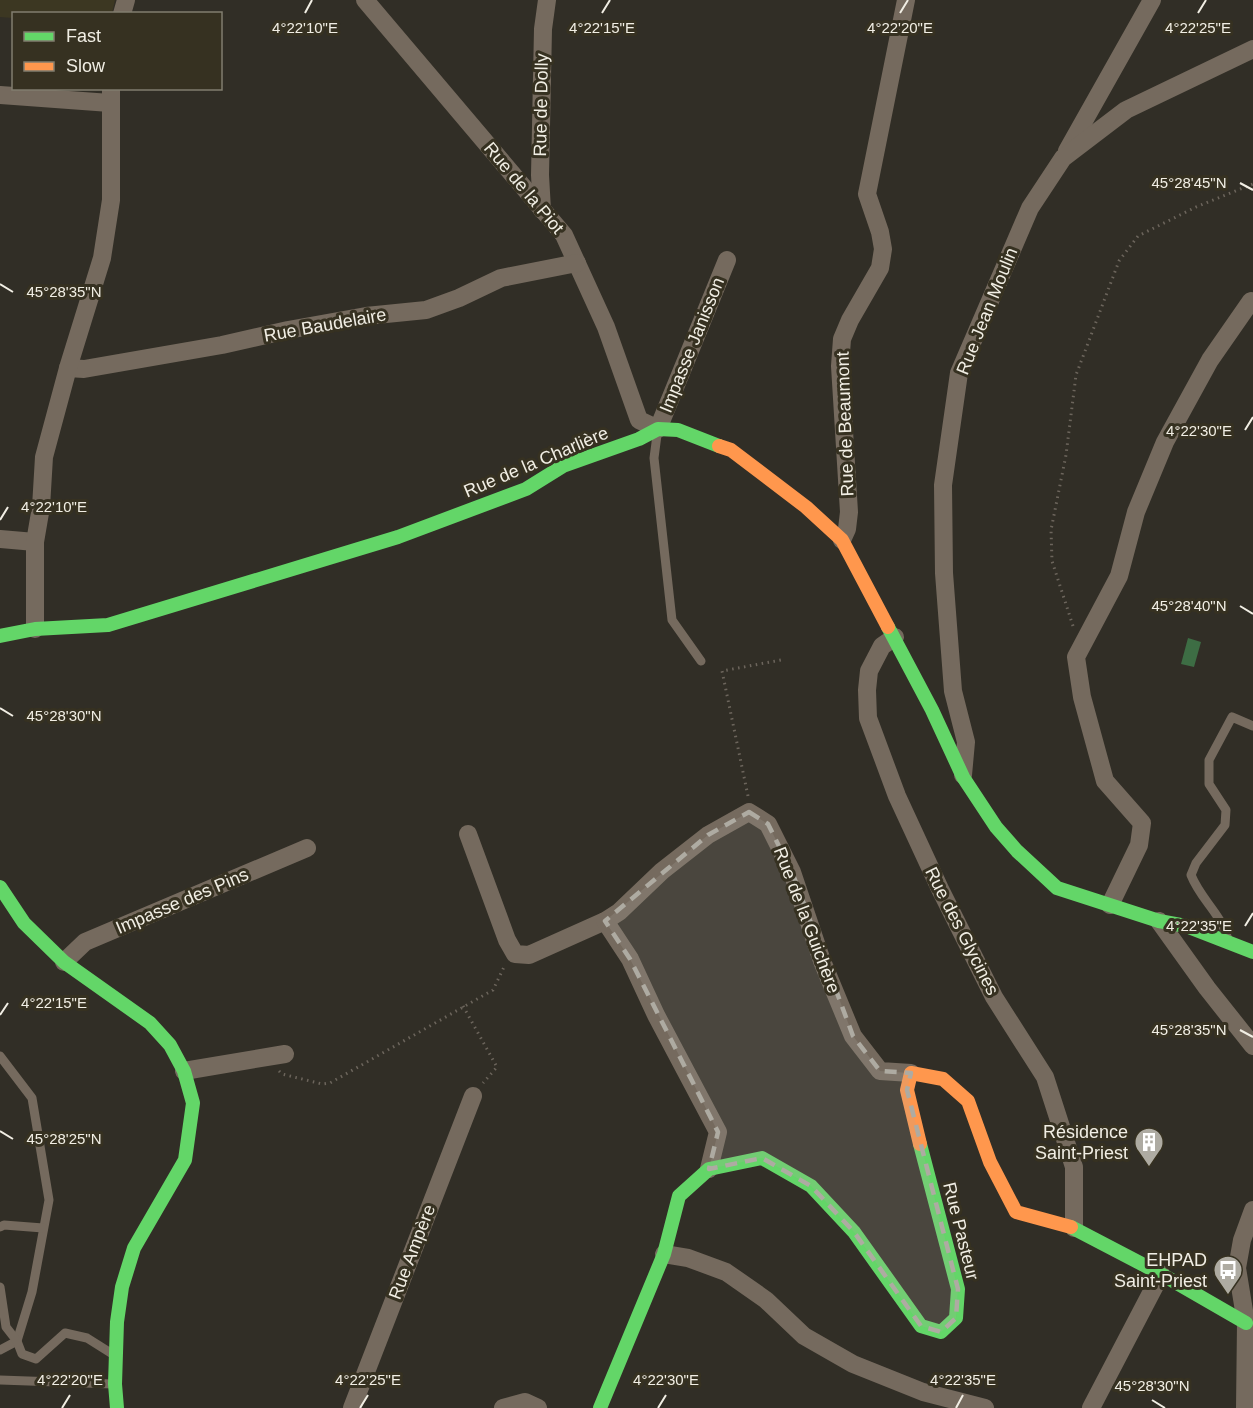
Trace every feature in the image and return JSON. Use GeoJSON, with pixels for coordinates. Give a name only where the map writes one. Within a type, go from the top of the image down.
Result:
{"type":"FeatureCollection","features":[{"type":"Feature","properties":{"kind":"street","name":"Rue de la Piot"},"geometry":{"type":"LineString","coordinates":[[365,0],[564,235],[606,327],[639,420],[658,429]]}},
{"type":"Feature","properties":{"kind":"street","name":"Rue de Dolly"},"geometry":{"type":"LineString","coordinates":[[542,210],[540,175],[543,29],[547,0]]}},
{"type":"Feature","properties":{"kind":"street","name":"Rue de Beaumont"},"geometry":{"type":"LineString","coordinates":[[842,540],[847,529],[849,512],[840,366],[842,339],[850,320],[880,268],[883,249],[880,232],[867,194],[906,0]]}},
{"type":"Feature","properties":{"kind":"street","name":"Rue Jean Moulin"},"geometry":{"type":"LineString","coordinates":[[963,777],[966,742],[953,691],[944,573],[943,485],[959,373],[1030,208],[1063,158],[1152,0]]}},
{"type":"Feature","properties":{"kind":"street","name":"Rue Jean Moulin"},"geometry":{"type":"LineString","coordinates":[[1063,158],[1126,110],[1253,49]]}},
{"type":"Feature","properties":{"kind":"street"},"geometry":{"type":"LineString","coordinates":[[0,95],[111,96],[111,200],[102,258],[68,368],[45,456],[41,507],[34,542],[35,629]]}},
{"type":"Feature","properties":{"kind":"street","name":"Impasse Janisson"},"geometry":{"type":"LineString","coordinates":[[658,429],[727,260]]}},
{"type":"Feature","properties":{"kind":"street","name":"Rue Baudelaire"},"geometry":{"type":"LineString","coordinates":[[68,368],[84,369],[222,345],[366,316],[426,310],[459,298],[501,278],[577,263]]}},
{"type":"Feature","properties":{"kind":"street"},"geometry":{"type":"LineString","coordinates":[[1110,905],[1139,844],[1142,824],[1104,781],[1082,697],[1076,657],[1119,576],[1136,512],[1165,442],[1210,360],[1251,301]]}},
{"type":"Feature","properties":{"kind":"street"},"geometry":{"type":"LineString","coordinates":[[658,429],[678,430],[730,450],[806,507],[842,540],[932,710],[963,777],[996,827],[1017,851],[1057,888],[1159,921],[1186,926],[1253,952]]}},
{"type":"Feature","properties":{"kind":"street","name":"Rue de la Charlière"},"geometry":{"type":"LineString","coordinates":[[0,636],[35,629],[108,625],[398,537],[526,489],[563,466],[639,439],[658,429]]}},
{"type":"Feature","properties":{"kind":"street"},"geometry":{"type":"LineString","coordinates":[[0,539],[34,542]]}},
{"type":"Feature","properties":{"kind":"street","name":"Rue des Glycines"},"geometry":{"type":"LineString","coordinates":[[894,637],[882,646],[870,670],[867,690],[868,718],[897,796],[940,889],[994,997],[1045,1077],[1074,1167],[1074,1228]]}},
{"type":"Feature","properties":{"kind":"street"},"geometry":{"type":"LineString","coordinates":[[932,710],[948,702],[953,691]]}},
{"type":"Feature","properties":{"kind":"street"},"geometry":{"type":"LineString","coordinates":[[468,834],[507,940],[515,954],[529,955],[605,921],[619,912],[662,871],[708,835],[749,812]]}},
{"type":"Feature","properties":{"kind":"street","name":"Rue de la Guichère"},"geometry":{"type":"LineString","coordinates":[[749,812],[768,824],[792,872],[822,961],[853,1036],[880,1071],[911,1073]]}},
{"type":"Feature","properties":{"kind":"street","name":"Impasse des Pins"},"geometry":{"type":"LineString","coordinates":[[64,962],[85,942],[307,848]]}},
{"type":"Feature","properties":{"kind":"street"},"geometry":{"type":"LineString","coordinates":[[0,887],[24,923],[64,962],[150,1023],[170,1045],[184,1071],[193,1103],[185,1160],[134,1248],[122,1287],[117,1322],[115,1384],[117,1408]]}},
{"type":"Feature","properties":{"kind":"street"},"geometry":{"type":"LineString","coordinates":[[600,1408],[664,1254],[679,1196],[709,1169],[718,1132],[630,959],[605,921]]}},
{"type":"Feature","properties":{"kind":"street"},"geometry":{"type":"LineString","coordinates":[[1159,921],[1207,988],[1253,1046]]}},
{"type":"Feature","properties":{"kind":"street"},"geometry":{"type":"LineString","coordinates":[[184,1071],[285,1054]]}},
{"type":"Feature","properties":{"kind":"street"},"geometry":{"type":"LineString","coordinates":[[911,1073],[943,1079],[968,1101],[990,1162],[1016,1212],[1074,1228],[1246,1323]]}},
{"type":"Feature","properties":{"kind":"street","name":"Rue Pasteur"},"geometry":{"type":"LineString","coordinates":[[709,1169],[762,1158],[811,1186],[854,1232],[921,1326],[941,1332],[956,1318],[958,1289],[940,1226],[908,1090],[911,1073]]}},
{"type":"Feature","properties":{"kind":"street","name":"Rue Ampère"},"geometry":{"type":"LineString","coordinates":[[352,1408],[473,1096]]}},
{"type":"Feature","properties":{"kind":"street"},"geometry":{"type":"LineString","coordinates":[[1245,1408],[1246,1323],[1237,1268],[1248,1240],[1253,1210]]}},
{"type":"Feature","properties":{"kind":"street"},"geometry":{"type":"LineString","coordinates":[[664,1254],[688,1258],[726,1272],[766,1300],[804,1336],[853,1364],[923,1392],[985,1408]]}},
{"type":"Feature","properties":{"kind":"street"},"geometry":{"type":"LineString","coordinates":[[1091,1408],[1161,1274]]}},
{"type":"Feature","properties":{"kind":"street"},"geometry":{"type":"LineString","coordinates":[[503,1408],[525,1402],[538,1408]]}},
{"type":"Feature","properties":{"kind":"lane"},"geometry":{"type":"LineString","coordinates":[[658,429],[654,458],[672,620],[701,661]]}},
{"type":"Feature","properties":{"kind":"lane"},"geometry":{"type":"LineString","coordinates":[[1228,941],[1223,922],[1196,888],[1191,875],[1196,863],[1224,825],[1226,810],[1209,784],[1209,760],[1232,717],[1253,726]]}},
{"type":"Feature","properties":{"kind":"lane"},"geometry":{"type":"LineString","coordinates":[[0,1056],[32,1098],[49,1200],[32,1292],[17,1341],[0,1350]]}},
{"type":"Feature","properties":{"kind":"lane"},"geometry":{"type":"LineString","coordinates":[[0,1227],[4,1225],[43,1228]]}},
{"type":"Feature","properties":{"kind":"lane"},"geometry":{"type":"LineString","coordinates":[[0,1287],[6,1327],[17,1341],[22,1354],[36,1359],[65,1333],[87,1338],[116,1357]]}},
{"type":"Feature","properties":{"kind":"lane"},"geometry":{"type":"LineString","coordinates":[[0,1380],[115,1384]]}},
{"type":"Feature","properties":{"kind":"path"},"geometry":{"type":"LineString","coordinates":[[1074,629],[1052,561],[1051,530],[1068,445],[1076,375],[1115,270],[1138,236],[1196,207],[1253,184]]}},
{"type":"Feature","properties":{"kind":"path"},"geometry":{"type":"LineString","coordinates":[[749,812],[747,790],[722,671],[780,660]]}},
{"type":"Feature","properties":{"kind":"path"},"geometry":{"type":"LineString","coordinates":[[265,1058],[282,1074],[322,1084],[330,1083],[493,990],[503,967]]}},
{"type":"Feature","properties":{"kind":"path"},"geometry":{"type":"LineString","coordinates":[[463,1006],[497,1067],[473,1096]]}},
{"type":"Feature","properties":{"kind":"highlighted area"},"geometry":{"type":"Polygon","coordinates":[[[749,812],[768,824],[792,872],[853,1036],[880,1071],[911,1073],[907,1090],[958,1289],[956,1318],[941,1332],[921,1326],[854,1232],[811,1186],[762,1158],[709,1169],[718,1132],[630,959],[605,921],[708,835],[749,812]]]}},
{"type":"Feature","properties":{"kind":"shaded area"},"geometry":{"type":"Polygon","coordinates":[[[0,0],[115,0],[112,12],[12,12],[12,18],[0,17],[0,0]]]}},
{"type":"Feature","properties":{"kind":"shaded area"},"geometry":{"type":"Polygon","coordinates":[[[1188,638],[1201,642],[1194,667],[1181,664],[1188,638]]]}},
{"type":"Feature","properties":{"kind":"traffic: fast"},"geometry":{"type":"LineString","coordinates":[[0,636],[35,629],[108,625],[398,537],[526,489],[563,466],[639,439],[658,429],[678,430],[719,446]]}},
{"type":"Feature","properties":{"kind":"traffic: fast"},"geometry":{"type":"LineString","coordinates":[[888,627],[932,710],[963,777],[996,827],[1017,851],[1057,888],[1159,921],[1186,926],[1253,952]]}},
{"type":"Feature","properties":{"kind":"traffic: fast"},"geometry":{"type":"LineString","coordinates":[[0,887],[24,923],[64,962],[150,1023],[170,1045],[184,1071],[193,1103],[185,1160],[134,1248],[122,1287],[117,1322],[115,1384],[117,1408]]}},
{"type":"Feature","properties":{"kind":"traffic: fast"},"geometry":{"type":"LineString","coordinates":[[600,1408],[664,1254],[679,1196],[709,1169],[762,1158],[811,1186],[854,1232],[921,1326],[941,1332],[956,1318],[958,1289],[920,1144]]}},
{"type":"Feature","properties":{"kind":"traffic: fast"},"geometry":{"type":"LineString","coordinates":[[1071,1227],[1161,1274],[1246,1323]]}},
{"type":"Feature","properties":{"kind":"traffic: slow"},"geometry":{"type":"LineString","coordinates":[[719,446],[731,450],[806,507],[842,540],[888,627]]}},
{"type":"Feature","properties":{"kind":"traffic: slow"},"geometry":{"type":"LineString","coordinates":[[920,1144],[907,1090],[911,1073],[943,1079],[968,1101],[990,1162],[1016,1212],[1071,1227]]}},
{"type":"Feature","properties":{"kind":"place","name":"Résidence Saint-Priest"},"geometry":{"type":"Point","coordinates":[1149,1168]}},
{"type":"Feature","properties":{"kind":"place","name":"EHPAD Saint-Priest"},"geometry":{"type":"Point","coordinates":[1228,1296]}}]}
